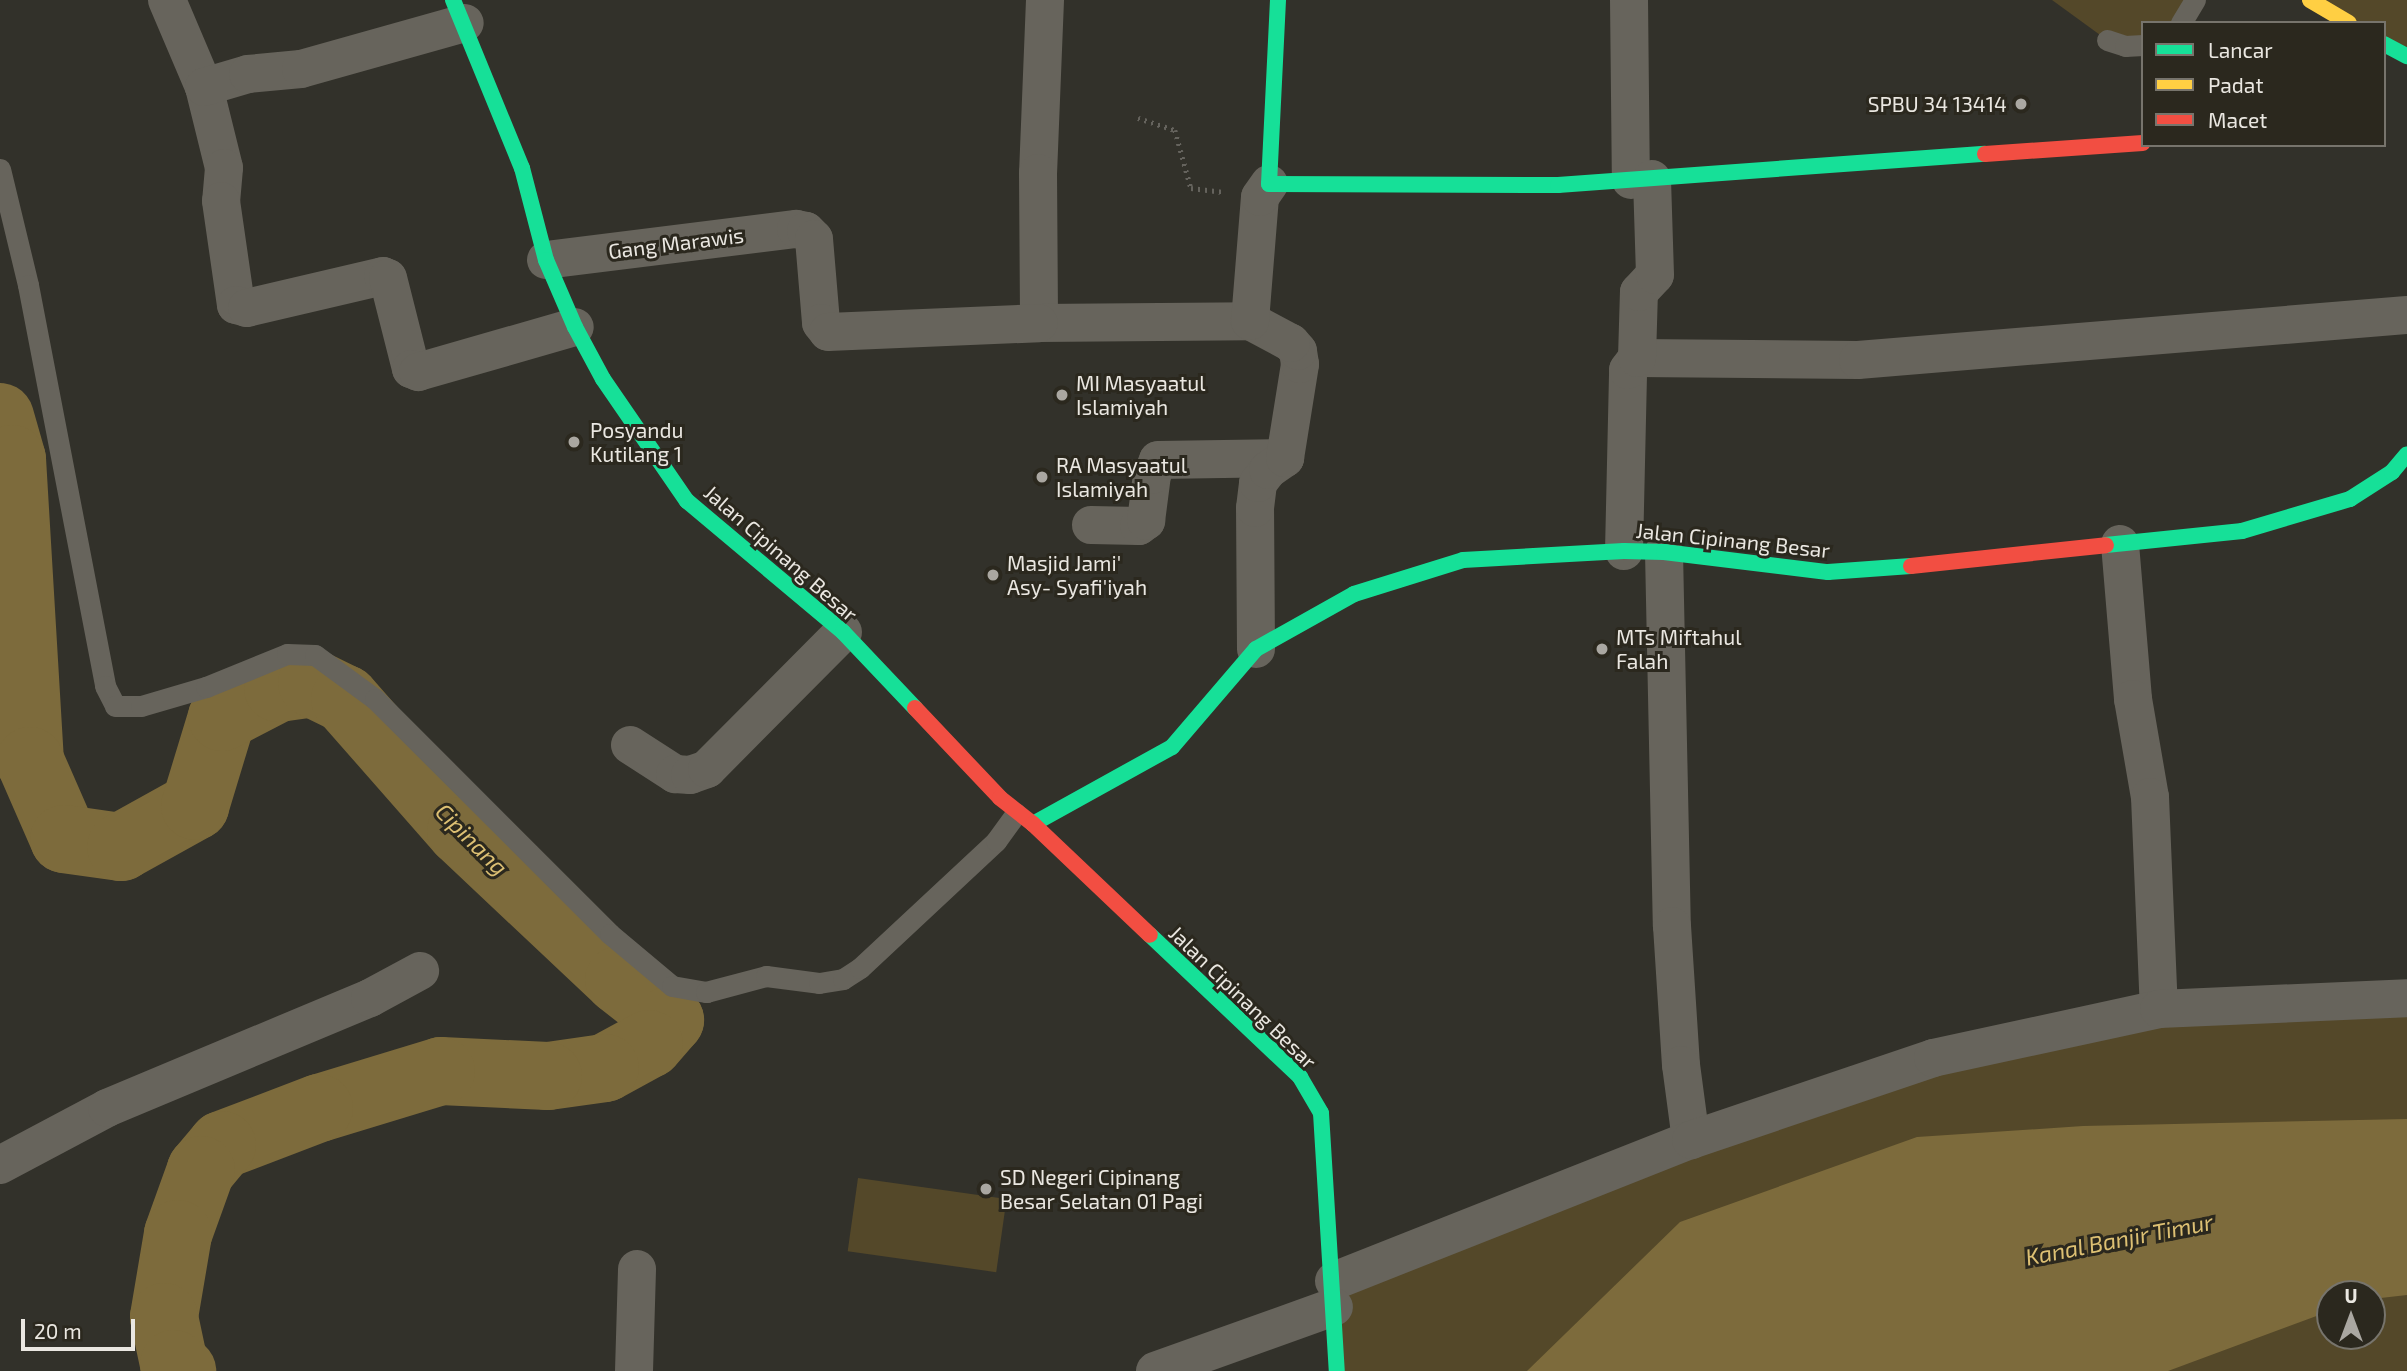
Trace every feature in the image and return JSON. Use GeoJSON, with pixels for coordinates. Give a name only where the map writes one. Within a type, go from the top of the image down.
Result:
{"type":"FeatureCollection","features":[{"type":"Feature","properties":{"kind":"street"},"geometry":{"type":"LineString","coordinates":[[167,0],[204,87],[224,169],[221,201],[236,305],[247,308],[383,276],[388,278],[411,369],[418,372],[575,327]]}},
{"type":"Feature","properties":{"kind":"street"},"geometry":{"type":"LineString","coordinates":[[1045,0],[1038,173],[1039,323],[1250,321],[1291,343],[1297,351],[1300,364],[1285,458],[1268,470],[1258,483],[1255,508],[1256,649]]}},
{"type":"Feature","properties":{"kind":"street"},"geometry":{"type":"LineString","coordinates":[[1250,321],[1265,190],[1278,0]]}},
{"type":"Feature","properties":{"kind":"street"},"geometry":{"type":"LineString","coordinates":[[1624,551],[1628,370],[1637,358],[1639,292],[1656,275],[1641,180],[1629,0]]}},
{"type":"Feature","properties":{"kind":"street"},"geometry":{"type":"LineString","coordinates":[[2310,0],[2346,21]]}},
{"type":"Feature","properties":{"kind":"street"},"geometry":{"type":"LineString","coordinates":[[204,87],[248,74],[301,69],[459,12]]}},
{"type":"Feature","properties":{"kind":"street","name":"Jalan Cipinang Besar"},"geometry":{"type":"LineString","coordinates":[[459,12],[522,169],[546,260],[575,327],[603,379],[687,501],[843,632],[1024,818],[1300,1077],[1321,1113],[1337,1363]]}},
{"type":"Feature","properties":{"kind":"street"},"geometry":{"type":"LineString","coordinates":[[2386,45],[2407,56]]}},
{"type":"Feature","properties":{"kind":"street"},"geometry":{"type":"LineString","coordinates":[[1265,190],[1558,185],[2141,143]]}},
{"type":"Feature","properties":{"kind":"street","name":"Gang Marawis"},"geometry":{"type":"LineString","coordinates":[[546,260],[796,229],[806,231],[814,239],[821,323],[828,332],[1039,323]]}},
{"type":"Feature","properties":{"kind":"street"},"geometry":{"type":"LineString","coordinates":[[1637,358],[1858,360],[2407,315]]}},
{"type":"Feature","properties":{"kind":"street","name":"Jalan Cipinang Besar"},"geometry":{"type":"LineString","coordinates":[[1024,818],[1172,747],[1256,649],[1354,594],[1463,560],[1624,551],[1664,552],[1828,572],[1880,569],[2242,531],[2350,499],[2392,472],[2407,454]]}},
{"type":"Feature","properties":{"kind":"street"},"geometry":{"type":"LineString","coordinates":[[1091,525],[1139,526],[1146,521],[1152,475],[1158,460],[1285,458]]}},
{"type":"Feature","properties":{"kind":"street"},"geometry":{"type":"LineString","coordinates":[[2120,544],[2133,699],[2150,797],[2159,1010]]}},
{"type":"Feature","properties":{"kind":"street"},"geometry":{"type":"LineString","coordinates":[[1664,552],[1664,664],[1672,926],[1681,1065],[1691,1140]]}},
{"type":"Feature","properties":{"kind":"street"},"geometry":{"type":"LineString","coordinates":[[631,745],[675,774],[690,775],[707,769],[843,632]]}},
{"type":"Feature","properties":{"kind":"street"},"geometry":{"type":"LineString","coordinates":[[0,1165],[107,1108],[370,998],[420,971]]}},
{"type":"Feature","properties":{"kind":"street"},"geometry":{"type":"LineString","coordinates":[[1156,1371],[1691,1140],[1933,1058],[2159,1010],[2407,998]]}},
{"type":"Feature","properties":{"kind":"street"},"geometry":{"type":"LineString","coordinates":[[634,1371],[637,1269]]}},
{"type":"Feature","properties":{"kind":"lane"},"geometry":{"type":"LineString","coordinates":[[2182,21],[2195,0]]}},
{"type":"Feature","properties":{"kind":"lane"},"geometry":{"type":"LineString","coordinates":[[2107,40],[2125,46],[2141,45]]}},
{"type":"Feature","properties":{"kind":"lane"},"geometry":{"type":"LineString","coordinates":[[0,169],[28,285],[105,686],[116,706],[141,706],[206,687],[287,654],[315,655],[374,699],[610,934],[672,986],[706,992],[766,976],[819,983],[843,979],[860,968],[1024,818]]}},
{"type":"Feature","properties":{"kind":"path"},"geometry":{"type":"LineString","coordinates":[[1138,118],[1175,130],[1191,188],[1265,190]]}},
{"type":"Feature","properties":{"kind":"shaded area"},"geometry":{"type":"Polygon","coordinates":[[[2052,0],[2195,0],[2182,21],[2141,21],[2141,45],[2107,40],[2052,0]]]}},
{"type":"Feature","properties":{"kind":"shaded area"},"geometry":{"type":"Polygon","coordinates":[[[2310,0],[2407,0],[2407,56],[2386,45],[2386,21],[2346,21],[2310,0]]]}},
{"type":"Feature","properties":{"kind":"shaded area"},"geometry":{"type":"Polygon","coordinates":[[[2407,998],[2407,1371],[1338,1371],[1334,1281],[1691,1140],[2159,1009],[2407,998]]]}},
{"type":"Feature","properties":{"kind":"shaded area"},"geometry":{"type":"Polygon","coordinates":[[[858,1178],[1007,1199],[996,1272],[848,1251],[858,1178]]]}},
{"type":"Feature","properties":{"kind":"water","name":"Kanal Banjir Timur"},"geometry":{"type":"Polygon","coordinates":[[[2407,1119],[2407,1295],[2386,1297],[2386,1280],[2316,1280],[2316,1316],[2168,1371],[1527,1371],[1680,1222],[1917,1137],[2083,1126],[2407,1119]]]}},
{"type":"Feature","properties":{"kind":"waterway","name":"Cipinang"},"geometry":{"type":"LineString","coordinates":[[0,417],[12,459],[30,761],[64,839],[121,847],[195,806],[222,717],[278,688],[312,683],[345,699],[461,831],[619,980],[670,1020],[649,1044],[605,1068],[548,1076],[441,1071],[319,1108],[222,1145],[201,1170],[178,1234],[164,1317],[174,1364],[182,1371]]}},
{"type":"Feature","properties":{"kind":"traffic: fast"},"geometry":{"type":"LineString","coordinates":[[453,0],[522,168],[546,260],[575,327],[603,379],[687,501],[843,632],[915,708]]}},
{"type":"Feature","properties":{"kind":"traffic: fast"},"geometry":{"type":"LineString","coordinates":[[1278,0],[1269,184],[1558,185],[1985,154]]}},
{"type":"Feature","properties":{"kind":"traffic: fast"},"geometry":{"type":"LineString","coordinates":[[2386,45],[2407,56]]}},
{"type":"Feature","properties":{"kind":"traffic: fast"},"geometry":{"type":"LineString","coordinates":[[2106,545],[2242,531],[2350,499],[2392,472],[2407,454]]}},
{"type":"Feature","properties":{"kind":"traffic: fast"},"geometry":{"type":"LineString","coordinates":[[1033,824],[1172,747],[1256,649],[1354,594],[1463,560],[1624,551],[1664,552],[1828,572],[1911,566]]}},
{"type":"Feature","properties":{"kind":"traffic: fast"},"geometry":{"type":"LineString","coordinates":[[1150,935],[1300,1077],[1321,1113],[1337,1371]]}},
{"type":"Feature","properties":{"kind":"traffic: slow"},"geometry":{"type":"LineString","coordinates":[[2310,0],[2346,21]]}},
{"type":"Feature","properties":{"kind":"traffic: jam"},"geometry":{"type":"LineString","coordinates":[[1985,154],[2141,143]]}},
{"type":"Feature","properties":{"kind":"traffic: jam"},"geometry":{"type":"LineString","coordinates":[[1911,566],[2106,545]]}},
{"type":"Feature","properties":{"kind":"traffic: jam"},"geometry":{"type":"LineString","coordinates":[[915,708],[1000,798],[1033,824],[1150,935]]}},
{"type":"Feature","properties":{"kind":"place","name":"SPBU 34 13414"},"geometry":{"type":"Point","coordinates":[2021,104]}},
{"type":"Feature","properties":{"kind":"place","name":"MI Masyaatul Islamiyah"},"geometry":{"type":"Point","coordinates":[1062,395]}},
{"type":"Feature","properties":{"kind":"place","name":"Posyandu Kutilang 1"},"geometry":{"type":"Point","coordinates":[574,442]}},
{"type":"Feature","properties":{"kind":"place","name":"RA Masyaatul Islamiyah"},"geometry":{"type":"Point","coordinates":[1042,477]}},
{"type":"Feature","properties":{"kind":"place","name":"Masjid Jami' Asy- Syafi'iyah"},"geometry":{"type":"Point","coordinates":[993,575]}},
{"type":"Feature","properties":{"kind":"place","name":"MTs Miftahul Falah"},"geometry":{"type":"Point","coordinates":[1602,649]}},
{"type":"Feature","properties":{"kind":"place","name":"SD Negeri Cipinang Besar Selatan 01 Pagi"},"geometry":{"type":"Point","coordinates":[986,1189]}}]}
